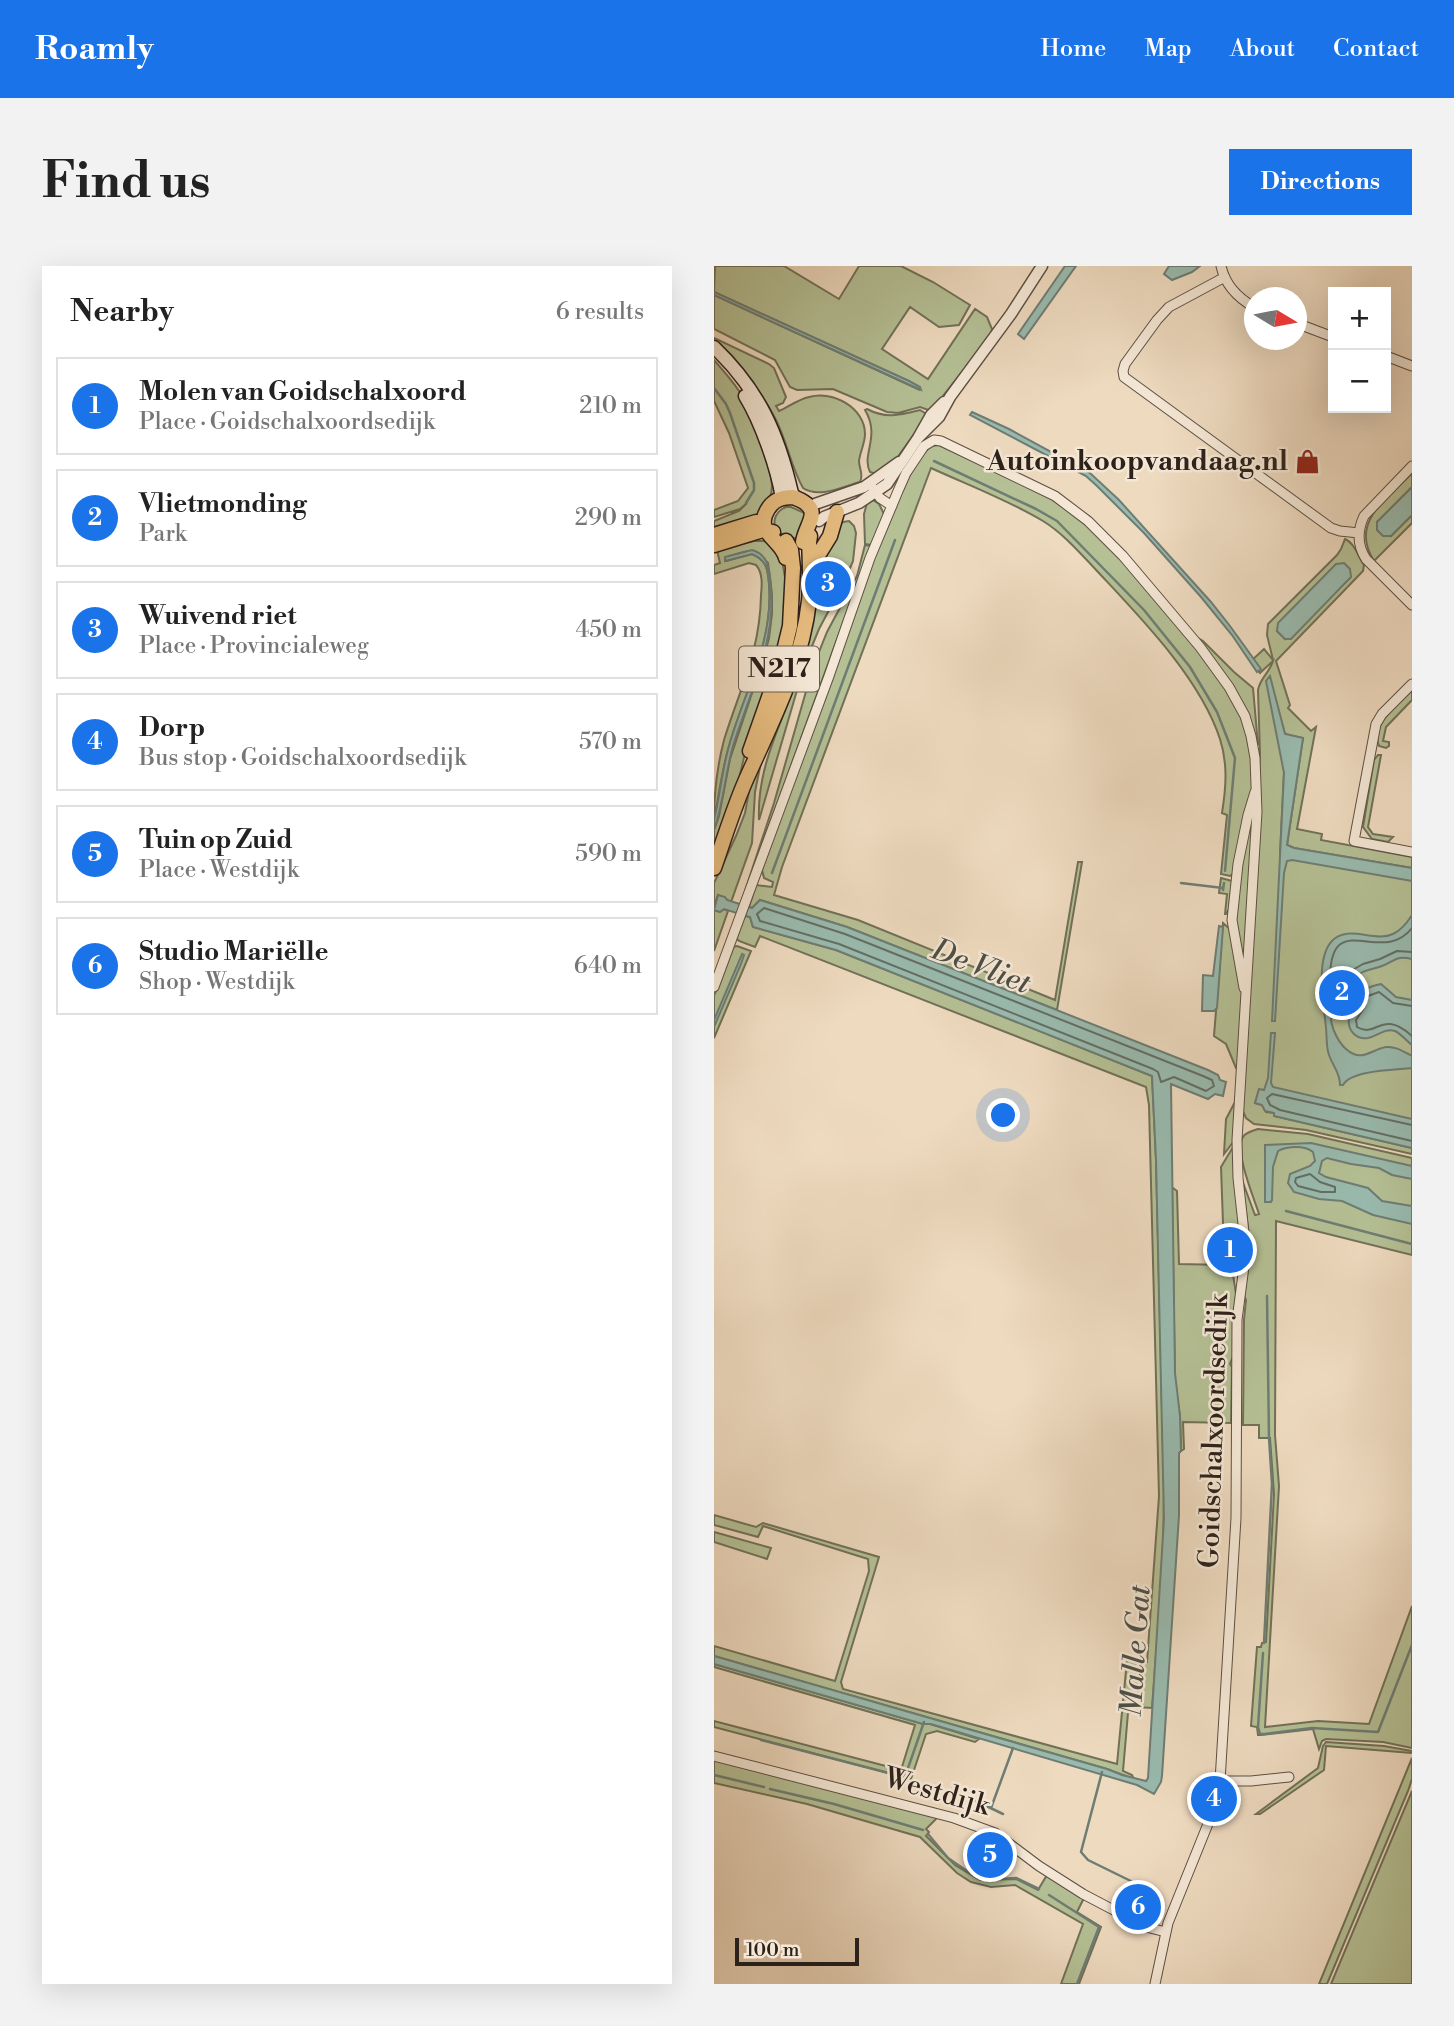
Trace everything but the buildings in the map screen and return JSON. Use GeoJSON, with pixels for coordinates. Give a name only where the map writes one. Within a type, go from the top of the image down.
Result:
{"type":"FeatureCollection","features":[{"type":"Feature","properties":{"kind":"main road"},"geometry":{"type":"LineString","coordinates":[[714,347],[746,383],[767,416],[781,451],[779,481],[802,504]]}},
{"type":"Feature","properties":{"kind":"main road"},"geometry":{"type":"LineString","coordinates":[[714,357],[734,379],[750,404],[781,472],[802,504]]}},
{"type":"Feature","properties":{"kind":"main road"},"geometry":{"type":"LineString","coordinates":[[773,533],[770,506],[802,504]]}},
{"type":"Feature","properties":{"kind":"main road","name":"N217"},"geometry":{"type":"LineString","coordinates":[[714,868],[745,783],[771,727],[796,660],[807,613],[810,585],[806,573],[807,539],[804,534],[811,522],[802,504]]}},
{"type":"Feature","properties":{"kind":"main road"},"geometry":{"type":"LineString","coordinates":[[810,585],[818,554],[830,536],[837,512]]}},
{"type":"Feature","properties":{"kind":"main road"},"geometry":{"type":"LineString","coordinates":[[714,534],[757,522],[793,543],[807,539]]}},
{"type":"Feature","properties":{"kind":"main road"},"geometry":{"type":"LineString","coordinates":[[714,545],[747,534],[773,533]]}},
{"type":"Feature","properties":{"kind":"main road","name":"N217"},"geometry":{"type":"LineString","coordinates":[[745,783],[748,755],[777,676],[791,612],[791,550],[773,533]]}},
{"type":"Feature","properties":{"kind":"street"},"geometry":{"type":"LineString","coordinates":[[802,504],[837,512],[857,505],[904,459],[931,415],[950,397],[1012,314],[1042,266]]}},
{"type":"Feature","properties":{"kind":"street"},"geometry":{"type":"LineString","coordinates":[[1221,266],[1225,278],[1244,301]]}},
{"type":"Feature","properties":{"kind":"street"},"geometry":{"type":"LineString","coordinates":[[1225,278],[1178,301],[1164,311],[1125,364],[1124,377],[1331,528],[1359,533]]}},
{"type":"Feature","properties":{"kind":"street"},"geometry":{"type":"LineString","coordinates":[[1307,327],[1328,335]]}},
{"type":"Feature","properties":{"kind":"street"},"geometry":{"type":"LineString","coordinates":[[1391,358],[1412,366]]}},
{"type":"Feature","properties":{"kind":"street","name":"Goidschalxoordsedijk"},"geometry":{"type":"LineString","coordinates":[[892,506],[901,483],[915,460],[927,443],[936,439],[1045,491],[1072,507],[1130,564],[1223,677],[1249,727],[1255,758],[1257,788],[1237,1158],[1246,1251],[1237,1320],[1236,1524],[1220,1781],[1216,1804],[1166,1932],[1154,1984]]}},
{"type":"Feature","properties":{"kind":"street"},"geometry":{"type":"LineString","coordinates":[[1412,466],[1365,514],[1359,533],[1360,546],[1366,559],[1412,605]]}},
{"type":"Feature","properties":{"kind":"street"},"geometry":{"type":"LineString","coordinates":[[802,504],[873,488]]}},
{"type":"Feature","properties":{"kind":"street"},"geometry":{"type":"LineString","coordinates":[[714,987],[867,565],[892,506],[884,502],[873,488]]}},
{"type":"Feature","properties":{"kind":"street"},"geometry":{"type":"LineString","coordinates":[[1412,684],[1377,722],[1354,841],[1412,852]]}},
{"type":"Feature","properties":{"kind":"street","name":"Goidschalxoordsedijk"},"geometry":{"type":"LineString","coordinates":[[1246,998],[1232,919],[1237,870],[1248,815],[1257,788]]}},
{"type":"Feature","properties":{"kind":"street","name":"Westdijk"},"geometry":{"type":"LineString","coordinates":[[714,1756],[983,1827],[1001,1836],[1046,1871],[1089,1897],[1146,1927],[1166,1932]]}},
{"type":"Feature","properties":{"kind":"street"},"geometry":{"type":"LineString","coordinates":[[1220,1781],[1251,1782],[1289,1777]]}},
{"type":"Feature","properties":{"kind":"green space"},"geometry":{"type":"Polygon","coordinates":[[[715,266],[784,266],[839,299],[859,266],[901,266],[933,282],[970,305],[959,325],[939,327],[910,307],[882,349],[928,379],[975,309],[987,317],[992,329],[991,335],[931,411],[920,407],[898,413],[887,412],[833,389],[797,390],[790,387],[775,360],[714,329],[714,295],[920,390],[909,381],[714,292],[715,266]]]}},
{"type":"Feature","properties":{"kind":"green space"},"geometry":{"type":"Polygon","coordinates":[[[714,338],[774,368],[786,397],[783,403],[776,406],[779,411],[801,399],[818,396],[837,399],[854,409],[864,425],[865,434],[859,461],[860,482],[824,492],[803,488],[769,407],[748,378],[714,343],[714,338]]]}},
{"type":"Feature","properties":{"kind":"green space"},"geometry":{"type":"Polygon","coordinates":[[[714,360],[737,388],[748,407],[765,454],[772,486],[768,502],[758,515],[747,522],[714,532],[714,521],[739,511],[747,503],[740,509],[714,517],[714,510],[738,501],[748,488],[729,433],[714,401],[714,360]]]}},
{"type":"Feature","properties":{"kind":"green space"},"geometry":{"type":"Polygon","coordinates":[[[865,410],[887,415],[920,410],[928,415],[897,458],[877,474],[870,472],[868,465],[871,429],[865,410]]]}},
{"type":"Feature","properties":{"kind":"green space"},"geometry":{"type":"Polygon","coordinates":[[[939,445],[1042,493],[1078,516],[1129,568],[1210,665],[1237,707],[1246,730],[1252,758],[1253,787],[1234,873],[1230,876],[1221,874],[1227,815],[1222,813],[1226,776],[1223,748],[1211,716],[1184,671],[1132,609],[1058,532],[1016,506],[931,468],[782,867],[774,895],[858,920],[1055,1000],[1078,862],[1082,862],[1057,1010],[847,927],[760,900],[752,908],[749,907],[756,885],[772,887],[773,882],[764,878],[762,870],[874,557],[906,481],[923,454],[931,446],[939,445]]]}},
{"type":"Feature","properties":{"kind":"green space"},"geometry":{"type":"Polygon","coordinates":[[[1412,473],[1412,487],[1377,522],[1391,536],[1412,515],[1412,523],[1374,561],[1367,547],[1368,523],[1382,502],[1412,473]]]}},
{"type":"Feature","properties":{"kind":"green space"},"geometry":{"type":"Polygon","coordinates":[[[873,500],[879,504],[884,514],[872,545],[865,544],[864,514],[867,503],[873,500]]]}},
{"type":"Feature","properties":{"kind":"green space"},"geometry":{"type":"Polygon","coordinates":[[[786,507],[809,515],[800,538],[787,538],[776,530],[776,516],[786,507]]]}},
{"type":"Feature","properties":{"kind":"green space"},"geometry":{"type":"Polygon","coordinates":[[[849,521],[856,533],[853,561],[805,663],[759,820],[763,775],[806,649],[818,569],[839,525],[849,521]]]}},
{"type":"Feature","properties":{"kind":"green space"},"geometry":{"type":"Polygon","coordinates":[[[1345,539],[1364,565],[1363,571],[1276,661],[1290,705],[1288,708],[1311,731],[1316,727],[1297,829],[1322,834],[1321,840],[1412,857],[1412,868],[1287,845],[1303,738],[1285,734],[1269,677],[1284,771],[1280,855],[1412,879],[1412,1120],[1267,1087],[1259,1090],[1255,1103],[1262,1105],[1266,1112],[1274,1113],[1274,1116],[1412,1148],[1412,1154],[1306,1130],[1254,1124],[1246,1118],[1242,1109],[1260,754],[1258,690],[1273,661],[1260,673],[1251,661],[1264,649],[1273,660],[1267,635],[1268,624],[1341,549],[1345,539]],[[1351,577],[1277,631],[1285,639],[1351,577]]]}},
{"type":"Feature","properties":{"kind":"green space"},"geometry":{"type":"Polygon","coordinates":[[[754,541],[771,544],[781,555],[786,583],[784,632],[745,753],[736,792],[714,855],[714,830],[730,759],[769,638],[772,595],[768,563],[762,557],[748,551],[725,558],[726,561],[752,554],[761,559],[768,574],[769,605],[762,647],[735,726],[714,820],[719,760],[753,652],[760,615],[762,583],[756,565],[749,563],[714,574],[714,565],[720,563],[717,550],[754,541]]]}},
{"type":"Feature","properties":{"kind":"green space"},"geometry":{"type":"Polygon","coordinates":[[[865,545],[871,546],[742,900],[774,803],[813,667],[827,632],[857,576],[865,545]]]}},
{"type":"Feature","properties":{"kind":"green space"},"geometry":{"type":"Polygon","coordinates":[[[1198,638],[1253,688],[1258,745],[1198,638]]]}},
{"type":"Feature","properties":{"kind":"green space"},"geometry":{"type":"Polygon","coordinates":[[[1412,690],[1412,700],[1386,727],[1383,741],[1389,742],[1389,746],[1379,746],[1377,738],[1382,722],[1412,690]]]}},
{"type":"Feature","properties":{"kind":"green space"},"geometry":{"type":"Polygon","coordinates":[[[1381,755],[1368,827],[1373,834],[1393,837],[1388,842],[1372,839],[1363,827],[1374,760],[1381,755]]]}},
{"type":"Feature","properties":{"kind":"green space"},"geometry":{"type":"Polygon","coordinates":[[[761,762],[755,792],[752,843],[731,902],[718,895],[714,906],[714,883],[745,813],[750,786],[761,762]]]}},
{"type":"Feature","properties":{"kind":"green space"},"geometry":{"type":"Polygon","coordinates":[[[1254,801],[1243,975],[1235,922],[1236,889],[1254,801]]]}},
{"type":"Feature","properties":{"kind":"green space"},"geometry":{"type":"Polygon","coordinates":[[[1221,878],[1232,881],[1226,914],[1227,894],[1219,893],[1221,878]]]}},
{"type":"Feature","properties":{"kind":"green space"},"geometry":{"type":"Polygon","coordinates":[[[724,909],[728,911],[714,951],[714,910],[720,912],[724,909]]]}},
{"type":"Feature","properties":{"kind":"green space"},"geometry":{"type":"Polygon","coordinates":[[[745,916],[750,917],[753,927],[836,950],[1152,1076],[1164,1488],[1163,1560],[1152,1708],[1137,1707],[1136,1713],[1128,1713],[1123,1771],[1134,1779],[714,1656],[714,1646],[835,1681],[869,1571],[868,1559],[763,1526],[758,1537],[714,1525],[714,1515],[756,1527],[763,1523],[879,1557],[841,1682],[843,1689],[1117,1764],[1127,1660],[1147,1662],[1159,1496],[1149,1105],[1146,1087],[760,936],[755,947],[739,941],[736,938],[745,916]]]}},
{"type":"Feature","properties":{"kind":"green space"},"geometry":{"type":"Polygon","coordinates":[[[1223,923],[1231,930],[1243,996],[1238,1068],[1226,1044],[1214,1036],[1223,923]]]}},
{"type":"Feature","properties":{"kind":"green space"},"geometry":{"type":"Polygon","coordinates":[[[733,947],[751,951],[714,1038],[714,996],[733,947]]]}},
{"type":"Feature","properties":{"kind":"green space"},"geometry":{"type":"Polygon","coordinates":[[[1236,1100],[1234,1141],[1224,1154],[1226,1119],[1236,1100]]]}},
{"type":"Feature","properties":{"kind":"green space"},"geometry":{"type":"Polygon","coordinates":[[[1258,1129],[1308,1134],[1412,1158],[1412,1255],[1276,1221],[1275,1435],[1279,1486],[1265,1727],[1318,1721],[1369,1724],[1412,1606],[1412,1748],[1383,1742],[1326,1739],[1322,1741],[1319,1749],[1313,1729],[1258,1735],[1257,1727],[1251,1726],[1257,1647],[1266,1642],[1274,1494],[1270,1438],[1259,1438],[1259,1425],[1243,1425],[1244,1296],[1250,1244],[1242,1180],[1255,1215],[1259,1214],[1243,1163],[1241,1144],[1246,1134],[1258,1129]]]}},
{"type":"Feature","properties":{"kind":"green space"},"geometry":{"type":"Polygon","coordinates":[[[1233,1147],[1242,1231],[1228,1232],[1223,1223],[1221,1167],[1233,1147]]]}},
{"type":"Feature","properties":{"kind":"green space"},"geometry":{"type":"Polygon","coordinates":[[[1173,1188],[1177,1191],[1179,1264],[1227,1265],[1228,1269],[1232,1268],[1236,1294],[1233,1357],[1230,1364],[1231,1423],[1183,1422],[1184,1449],[1181,1451],[1180,1416],[1175,1385],[1173,1188]]]}},
{"type":"Feature","properties":{"kind":"green space"},"geometry":{"type":"Polygon","coordinates":[[[714,1532],[771,1548],[767,1559],[714,1542],[714,1532]]]}},
{"type":"Feature","properties":{"kind":"green space"},"geometry":{"type":"Polygon","coordinates":[[[714,1664],[979,1739],[975,1742],[937,1731],[926,1734],[911,1779],[714,1727],[714,1721],[901,1770],[915,1725],[714,1667],[714,1664]]]}},
{"type":"Feature","properties":{"kind":"green space"},"geometry":{"type":"Polygon","coordinates":[[[1326,1742],[1384,1746],[1412,1753],[1326,1746],[1324,1770],[1260,1814],[1256,1814],[1318,1768],[1326,1742]]]}},
{"type":"Feature","properties":{"kind":"green space"},"geometry":{"type":"Polygon","coordinates":[[[1412,1758],[1412,1779],[1408,1791],[1327,1984],[1319,1984],[1412,1758]]]}},
{"type":"Feature","properties":{"kind":"green space"},"geometry":{"type":"Polygon","coordinates":[[[714,1759],[935,1816],[936,1819],[926,1829],[929,1832],[926,1836],[955,1865],[980,1880],[1016,1879],[1038,1890],[1047,1875],[1084,1898],[1077,1912],[1101,1927],[1079,1984],[1061,1984],[1083,1924],[1015,1885],[991,1887],[971,1882],[957,1873],[920,1837],[807,1804],[714,1783],[714,1759]]]}},
{"type":"Feature","properties":{"kind":"green space"},"geometry":{"type":"Polygon","coordinates":[[[1412,1791],[1412,1984],[1331,1984],[1412,1791]]]}},
{"type":"Feature","properties":{"kind":"water"},"geometry":{"type":"Polygon","coordinates":[[[1065,266],[1076,266],[1024,339],[1018,334],[1065,266]]]}},
{"type":"Feature","properties":{"kind":"water"},"geometry":{"type":"Polygon","coordinates":[[[1169,266],[1200,266],[1172,280],[1164,274],[1169,266]]]}},
{"type":"Feature","properties":{"kind":"water"},"geometry":{"type":"Polygon","coordinates":[[[714,292],[909,381],[921,390],[714,295],[714,292]]]}},
{"type":"Feature","properties":{"kind":"water"},"geometry":{"type":"Polygon","coordinates":[[[972,412],[1090,473],[1119,500],[1211,602],[1261,669],[1257,672],[1232,635],[1201,597],[1144,533],[1086,476],[970,415],[972,412]]]}},
{"type":"Feature","properties":{"kind":"water"},"geometry":{"type":"Polygon","coordinates":[[[1412,487],[1412,515],[1391,536],[1383,536],[1377,530],[1377,522],[1412,487]]]}},
{"type":"Feature","properties":{"kind":"water"},"geometry":{"type":"Polygon","coordinates":[[[752,550],[762,555],[769,568],[770,627],[760,667],[733,746],[714,830],[727,755],[762,647],[769,605],[768,574],[761,559],[752,554],[725,561],[725,557],[752,550]]]}},
{"type":"Feature","properties":{"kind":"water"},"geometry":{"type":"Polygon","coordinates":[[[1344,563],[1350,569],[1351,577],[1291,639],[1285,639],[1277,631],[1278,623],[1336,564],[1344,563]]]}},
{"type":"Feature","properties":{"kind":"water"},"geometry":{"type":"Polygon","coordinates":[[[1270,676],[1285,734],[1303,738],[1287,845],[1412,868],[1412,881],[1287,861],[1275,1021],[1272,1021],[1284,773],[1266,681],[1270,676]]]}},
{"type":"Feature","properties":{"kind":"water"},"geometry":{"type":"Polygon","coordinates":[[[718,895],[752,908],[760,900],[847,927],[1208,1070],[1226,1082],[1223,1096],[1215,1094],[1208,1099],[1171,1084],[1175,1373],[1181,1451],[1162,1776],[1154,1794],[1137,1785],[931,1724],[923,1724],[714,1664],[714,1656],[1146,1781],[1164,1519],[1152,1076],[836,950],[753,927],[750,917],[724,909],[720,912],[714,910],[718,895]]]}},
{"type":"Feature","properties":{"kind":"water"},"geometry":{"type":"Polygon","coordinates":[[[1412,915],[1412,959],[1399,958],[1353,978],[1340,990],[1332,1005],[1331,1022],[1344,1047],[1352,1053],[1361,1055],[1393,1047],[1412,1056],[1412,1068],[1355,1076],[1340,1085],[1327,1045],[1322,984],[1326,950],[1331,942],[1345,934],[1393,934],[1404,926],[1412,915]]]}},
{"type":"Feature","properties":{"kind":"water"},"geometry":{"type":"Polygon","coordinates":[[[1219,926],[1223,927],[1217,1008],[1214,1011],[1202,1011],[1203,975],[1213,976],[1219,926]]]}},
{"type":"Feature","properties":{"kind":"water"},"geometry":{"type":"Polygon","coordinates":[[[742,954],[741,964],[714,1027],[714,1020],[742,954]]]}},
{"type":"Feature","properties":{"kind":"water"},"geometry":{"type":"Polygon","coordinates":[[[1381,984],[1396,997],[1412,1000],[1412,1045],[1395,1031],[1364,1038],[1356,1036],[1351,1030],[1350,1015],[1363,993],[1370,987],[1381,984]]]}},
{"type":"Feature","properties":{"kind":"water"},"geometry":{"type":"Polygon","coordinates":[[[1271,1033],[1275,1033],[1271,1083],[1273,1087],[1412,1119],[1412,1148],[1274,1116],[1274,1113],[1265,1111],[1262,1105],[1255,1103],[1259,1089],[1264,1090],[1268,1078],[1271,1033]]]}},
{"type":"Feature","properties":{"kind":"water"},"geometry":{"type":"Polygon","coordinates":[[[1311,1143],[1412,1166],[1412,1179],[1392,1175],[1379,1168],[1327,1158],[1322,1161],[1319,1173],[1368,1188],[1382,1201],[1412,1206],[1412,1224],[1373,1215],[1342,1201],[1319,1199],[1294,1192],[1288,1183],[1290,1174],[1310,1166],[1315,1161],[1313,1152],[1301,1147],[1278,1151],[1273,1167],[1272,1200],[1265,1202],[1265,1145],[1311,1143]]]}},
{"type":"Feature","properties":{"kind":"waterway"},"geometry":{"type":"LineString","coordinates":[[714,388],[730,413],[754,483],[754,490],[746,503]]}},
{"type":"Feature","properties":{"kind":"waterway"},"geometry":{"type":"LineString","coordinates":[[934,461],[1057,521],[1144,610],[1190,667],[1217,712],[1235,758],[1225,871]]}},
{"type":"Feature","properties":{"kind":"waterway"},"geometry":{"type":"LineString","coordinates":[[772,873],[895,540]]}},
{"type":"Feature","properties":{"kind":"waterway"},"geometry":{"type":"LineString","coordinates":[[1181,883],[1223,888]]}},
{"type":"Feature","properties":{"kind":"waterway"},"geometry":{"type":"LineString","coordinates":[[1223,890],[1224,883]]}},
{"type":"Feature","properties":{"kind":"waterway"},"geometry":{"type":"LineString","coordinates":[[1286,1211],[1412,1244]]}},
{"type":"Feature","properties":{"kind":"waterway"},"geometry":{"type":"LineString","coordinates":[[1264,1643],[1272,1484],[1267,1296]]}},
{"type":"Feature","properties":{"kind":"waterway"},"geometry":{"type":"LineString","coordinates":[[1263,1653],[1258,1727],[1260,1734],[1312,1728],[1378,1732],[1412,1645]]}},
{"type":"Feature","properties":{"kind":"waterway"},"geometry":{"type":"LineString","coordinates":[[761,1740],[904,1777],[924,1722]]}},
{"type":"Feature","properties":{"kind":"waterway"},"geometry":{"type":"LineString","coordinates":[[991,1808],[1013,1748]]}},
{"type":"Feature","properties":{"kind":"waterway"},"geometry":{"type":"LineString","coordinates":[[1102,1772],[1081,1852],[1088,1860],[1143,1887]]}},
{"type":"Feature","properties":{"kind":"waterway"},"geometry":{"type":"LineString","coordinates":[[714,1775],[764,1787]]}},
{"type":"Feature","properties":{"kind":"waterway"},"geometry":{"type":"LineString","coordinates":[[770,1789],[923,1830]]}},
{"type":"Feature","properties":{"kind":"waterway"},"geometry":{"type":"LineString","coordinates":[[976,1801],[1003,1814]]}},
{"type":"Feature","properties":{"kind":"waterway"},"geometry":{"type":"LineString","coordinates":[[928,1834],[948,1858],[977,1878],[1016,1878],[1039,1889]]}},
{"type":"Feature","properties":{"kind":"waterway"},"geometry":{"type":"LineString","coordinates":[[1049,1895],[1099,1927],[1077,1984]]}},
{"type":"Feature","properties":{"kind":"place","name":"Autoinkoopvandaag.nl"},"geometry":{"type":"Point","coordinates":[1308,461]}},
{"type":"Feature","properties":{"kind":"place","name":"Wuivend riet"},"geometry":{"type":"Point","coordinates":[828,584]}},
{"type":"Feature","properties":{"kind":"place","name":"Vlietmonding"},"geometry":{"type":"Point","coordinates":[1342,993]}},
{"type":"Feature","properties":{"kind":"place","name":"Molen van Goidschalxoord"},"geometry":{"type":"Point","coordinates":[1230,1250]}},
{"type":"Feature","properties":{"kind":"place","name":"Dorp"},"geometry":{"type":"Point","coordinates":[1214,1799]}},
{"type":"Feature","properties":{"kind":"place","name":"Tuin op Zuid"},"geometry":{"type":"Point","coordinates":[990,1855]}},
{"type":"Feature","properties":{"kind":"place","name":"Studio Mariëlle"},"geometry":{"type":"Point","coordinates":[1138,1907]}},
{"type":"Feature","properties":{"kind":"water label","name":"De Vliet"},"geometry":{"type":"Point","coordinates":[981,967]}},
{"type":"Feature","properties":{"kind":"water label","name":"Malle Gat"},"geometry":{"type":"Point","coordinates":[1136,1651]}}]}
